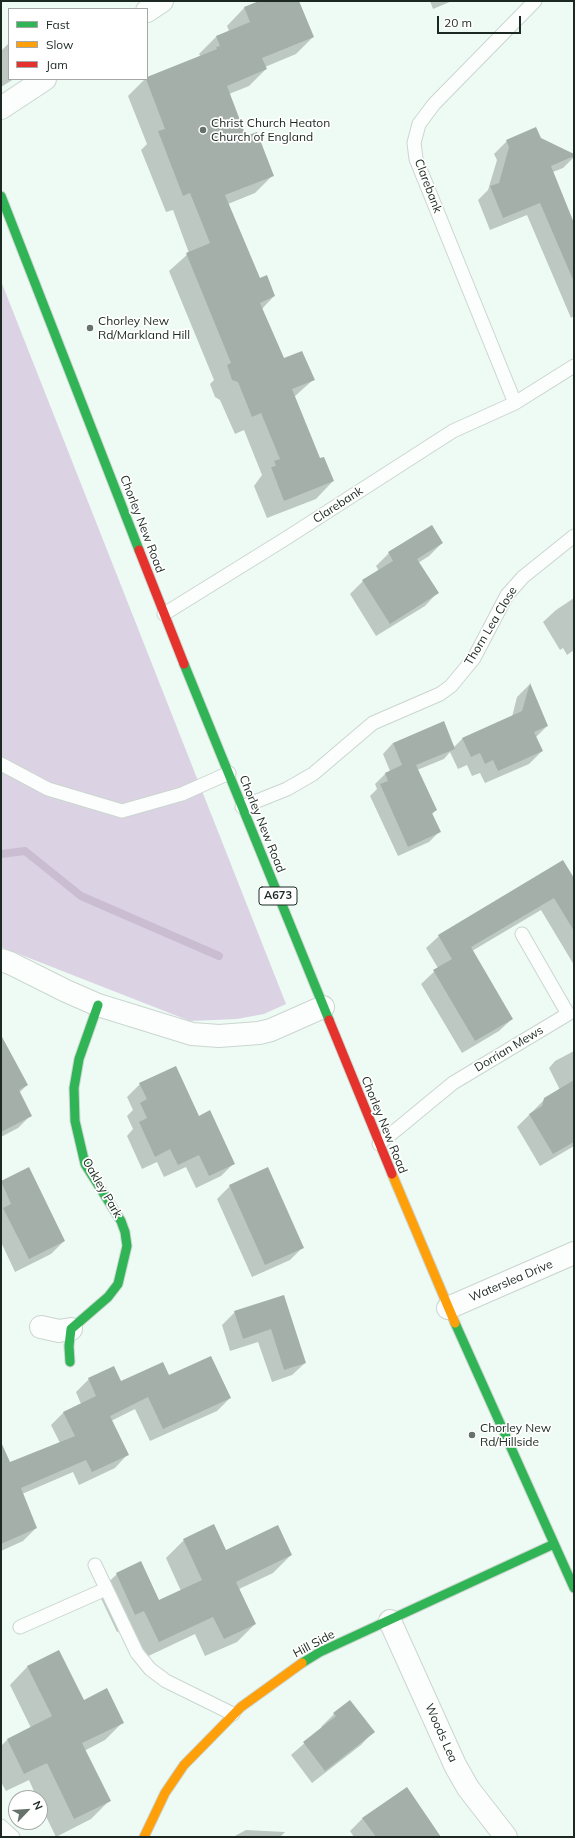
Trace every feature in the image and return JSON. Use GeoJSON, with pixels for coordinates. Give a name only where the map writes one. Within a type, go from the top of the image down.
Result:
{"type":"FeatureCollection","features":[{"type":"Feature","properties":{"kind":"main road","name":"Chorley New Road"},"geometry":{"type":"LineString","coordinates":[[1,196],[164,614],[379,1144],[448,1308],[574,1588]]}},
{"type":"Feature","properties":{"kind":"main road","name":"Oakley Park"},"geometry":{"type":"LineString","coordinates":[[71,1330],[108,1297],[118,1284],[126,1246],[125,1232],[121,1221],[85,1164],[75,1122],[74,1088],[79,1059],[98,1005]]}},
{"type":"Feature","properties":{"kind":"main road"},"geometry":{"type":"LineString","coordinates":[[70,1362],[69,1346],[71,1330]]}},
{"type":"Feature","properties":{"kind":"main road","name":"Hill Side"},"geometry":{"type":"LineString","coordinates":[[144,1837],[165,1793],[184,1765],[234,1714],[288,1672],[320,1652],[554,1544]]}},
{"type":"Feature","properties":{"kind":"street"},"geometry":{"type":"LineString","coordinates":[[148,10],[162,1]]}},
{"type":"Feature","properties":{"kind":"street"},"geometry":{"type":"LineString","coordinates":[[1,108],[43,80]]}},
{"type":"Feature","properties":{"kind":"street"},"geometry":{"type":"LineString","coordinates":[[1,960],[98,1005],[192,1034],[219,1036],[259,1033],[271,1030],[323,1007]]}},
{"type":"Feature","properties":{"kind":"street","name":"Waterslea Drive"},"geometry":{"type":"LineString","coordinates":[[448,1308],[574,1253]]}},
{"type":"Feature","properties":{"kind":"street"},"geometry":{"type":"LineString","coordinates":[[41,1327],[59,1331],[71,1330]]}},
{"type":"Feature","properties":{"kind":"street","name":"Woods Lea"},"geometry":{"type":"LineString","coordinates":[[390,1621],[455,1765],[468,1788],[506,1837]]}},
{"type":"Feature","properties":{"kind":"lane","name":"Clarebank"},"geometry":{"type":"LineString","coordinates":[[515,403],[416,159],[414,143],[419,124],[434,104],[535,1]]}},
{"type":"Feature","properties":{"kind":"lane","name":"Clarebank"},"geometry":{"type":"LineString","coordinates":[[164,614],[285,539],[453,431],[515,403],[574,366]]}},
{"type":"Feature","properties":{"kind":"lane","name":"Thorn Lea Close"},"geometry":{"type":"LineString","coordinates":[[242,807],[287,789],[313,774],[373,723],[440,694],[452,686],[474,658],[507,595],[523,577],[574,536]]}},
{"type":"Feature","properties":{"kind":"lane"},"geometry":{"type":"LineString","coordinates":[[1,764],[48,789],[122,811],[182,794],[229,773]]}},
{"type":"Feature","properties":{"kind":"lane","name":"Dorrian Mews"},"geometry":{"type":"LineString","coordinates":[[379,1144],[453,1083],[568,1014],[522,934]]}},
{"type":"Feature","properties":{"kind":"lane"},"geometry":{"type":"LineString","coordinates":[[95,1565],[137,1653],[150,1669],[166,1681],[234,1714]]}},
{"type":"Feature","properties":{"kind":"lane"},"geometry":{"type":"LineString","coordinates":[[20,1627],[106,1589]]}},
{"type":"Feature","properties":{"kind":"lane"},"geometry":{"type":"LineString","coordinates":[[1,1826],[13,1837]]}},
{"type":"Feature","properties":{"kind":"shaded area"},"geometry":{"type":"Polygon","coordinates":[[[1,281],[286,1004],[264,1014],[237,1019],[190,1021],[1,947],[1,281]]]}},
{"type":"Feature","properties":{"kind":"building"},"geometry":{"type":"Polygon","coordinates":[[[259,1],[299,1],[314,37],[262,58],[267,69],[227,86],[246,136],[257,132],[274,176],[225,195],[260,278],[267,275],[275,296],[260,303],[284,358],[302,351],[315,380],[292,389],[320,458],[324,457],[334,481],[284,501],[271,467],[276,466],[274,461],[280,459],[261,413],[252,417],[238,382],[232,380],[227,365],[231,363],[186,253],[210,243],[190,193],[183,196],[158,131],[165,129],[146,80],[148,80],[148,77],[217,49],[216,47],[220,46],[216,36],[250,22],[244,7],[259,1]]]}},
{"type":"Feature","properties":{"kind":"building"},"geometry":{"type":"Polygon","coordinates":[[[536,127],[541,138],[574,154],[574,156],[551,166],[574,223],[574,282],[540,203],[503,218],[490,186],[499,183],[509,147],[506,140],[536,127]]]}},
{"type":"Feature","properties":{"kind":"building"},"geometry":{"type":"Polygon","coordinates":[[[432,525],[443,543],[417,559],[439,593],[390,624],[362,580],[393,561],[388,552],[432,525]]]}},
{"type":"Feature","properties":{"kind":"building"},"geometry":{"type":"Polygon","coordinates":[[[530,683],[548,726],[534,732],[543,751],[498,771],[493,760],[485,764],[480,753],[471,757],[462,738],[522,711],[530,683]]]}},
{"type":"Feature","properties":{"kind":"building"},"geometry":{"type":"Polygon","coordinates":[[[444,721],[455,749],[416,765],[437,810],[432,813],[441,832],[408,847],[380,784],[388,781],[385,773],[402,765],[393,743],[444,721]]]}},
{"type":"Feature","properties":{"kind":"building"},"geometry":{"type":"Polygon","coordinates":[[[563,860],[574,878],[574,931],[554,898],[471,947],[513,1019],[475,1041],[433,970],[452,959],[438,935],[563,860]]]}},
{"type":"Feature","properties":{"kind":"building"},"geometry":{"type":"Polygon","coordinates":[[[1,1035],[28,1085],[19,1090],[32,1116],[1,1132],[1,1035]]]}},
{"type":"Feature","properties":{"kind":"building"},"geometry":{"type":"Polygon","coordinates":[[[176,1066],[199,1116],[210,1110],[235,1164],[209,1176],[199,1155],[178,1165],[170,1149],[155,1157],[139,1122],[147,1118],[140,1103],[147,1099],[139,1083],[176,1066]]]}},
{"type":"Feature","properties":{"kind":"building"},"geometry":{"type":"Polygon","coordinates":[[[574,1080],[574,1142],[553,1154],[529,1114],[542,1106],[544,1098],[574,1080]]]}},
{"type":"Feature","properties":{"kind":"building"},"geometry":{"type":"Polygon","coordinates":[[[29,1167],[65,1241],[29,1259],[3,1208],[11,1204],[1,1181],[29,1167]]]}},
{"type":"Feature","properties":{"kind":"building"},"geometry":{"type":"Polygon","coordinates":[[[268,1167],[304,1248],[265,1265],[229,1185],[268,1167]]]}},
{"type":"Feature","properties":{"kind":"building"},"geometry":{"type":"Polygon","coordinates":[[[284,1295],[306,1363],[284,1370],[271,1329],[243,1339],[234,1311],[284,1295]]]}},
{"type":"Feature","properties":{"kind":"building"},"geometry":{"type":"Polygon","coordinates":[[[211,1356],[231,1398],[163,1429],[148,1397],[110,1416],[129,1455],[92,1472],[86,1460],[21,1488],[37,1528],[1,1544],[1,1442],[10,1462],[75,1436],[63,1412],[96,1396],[88,1378],[114,1366],[121,1381],[163,1362],[169,1375],[211,1356]]]}},
{"type":"Feature","properties":{"kind":"building"},"geometry":{"type":"Polygon","coordinates":[[[214,1524],[226,1550],[278,1525],[292,1555],[236,1582],[256,1624],[224,1639],[213,1617],[159,1642],[144,1611],[135,1615],[116,1573],[141,1561],[159,1600],[202,1580],[183,1539],[214,1524]]]}},
{"type":"Feature","properties":{"kind":"building"},"geometry":{"type":"Polygon","coordinates":[[[59,1650],[84,1700],[107,1688],[124,1723],[82,1743],[111,1801],[74,1819],[47,1763],[24,1774],[7,1739],[52,1716],[27,1666],[59,1650]]]}},
{"type":"Feature","properties":{"kind":"building"},"geometry":{"type":"Polygon","coordinates":[[[350,1700],[375,1732],[325,1771],[303,1742],[336,1716],[333,1713],[350,1700]]]}},
{"type":"Feature","properties":{"kind":"building"},"geometry":{"type":"Polygon","coordinates":[[[407,1787],[441,1837],[376,1837],[362,1818],[407,1787]]]}},
{"type":"Feature","properties":{"kind":"waterway"},"geometry":{"type":"LineString","coordinates":[[1,854],[25,851],[81,896],[219,956]]}},
{"type":"Feature","properties":{"kind":"traffic: fast"},"geometry":{"type":"LineString","coordinates":[[1,196],[139,550]]}},
{"type":"Feature","properties":{"kind":"traffic: fast"},"geometry":{"type":"LineString","coordinates":[[184,664],[329,1020]]}},
{"type":"Feature","properties":{"kind":"traffic: fast"},"geometry":{"type":"LineString","coordinates":[[70,1362],[69,1346],[71,1329],[108,1297],[118,1284],[127,1246],[125,1232],[121,1221],[85,1164],[75,1121],[74,1088],[79,1059],[98,1005]]}},
{"type":"Feature","properties":{"kind":"traffic: fast"},"geometry":{"type":"LineString","coordinates":[[455,1323],[574,1588]]}},
{"type":"Feature","properties":{"kind":"traffic: fast"},"geometry":{"type":"LineString","coordinates":[[302,1663],[320,1652],[554,1544]]}},
{"type":"Feature","properties":{"kind":"traffic: slow"},"geometry":{"type":"LineString","coordinates":[[392,1174],[455,1323]]}},
{"type":"Feature","properties":{"kind":"traffic: slow"},"geometry":{"type":"LineString","coordinates":[[144,1837],[165,1793],[184,1765],[241,1707],[302,1663]]}},
{"type":"Feature","properties":{"kind":"traffic: jam"},"geometry":{"type":"LineString","coordinates":[[139,550],[184,664]]}},
{"type":"Feature","properties":{"kind":"traffic: jam"},"geometry":{"type":"LineString","coordinates":[[329,1020],[392,1174]]}},
{"type":"Feature","properties":{"kind":"place","name":"Christ Church Heaton Church of England"},"geometry":{"type":"Point","coordinates":[203,130]}},
{"type":"Feature","properties":{"kind":"place","name":"Chorley New Rd/Markland Hill"},"geometry":{"type":"Point","coordinates":[90,328]}},
{"type":"Feature","properties":{"kind":"place","name":"Chorley New Rd/Hillside"},"geometry":{"type":"Point","coordinates":[472,1435]}}]}
